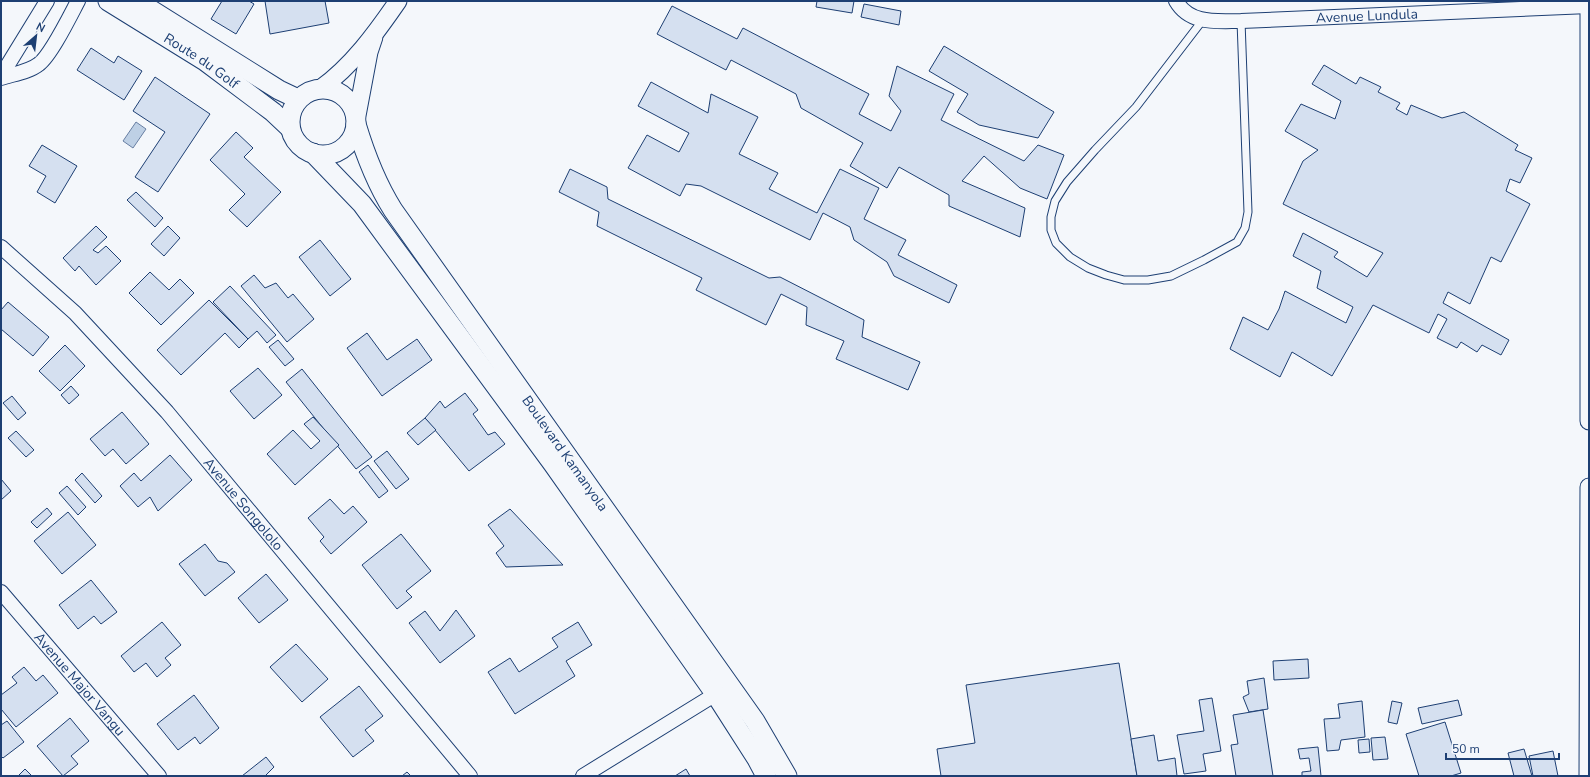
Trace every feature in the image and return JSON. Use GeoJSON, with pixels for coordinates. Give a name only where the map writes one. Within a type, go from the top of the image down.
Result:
{"type":"FeatureCollection","features":[{"type":"Feature","properties":{"kind":"main road","name":"Route du Golf"},"geometry":{"type":"LineString","coordinates":[[108,1],[180,45],[216,70],[273,112],[290,128]]}},
{"type":"Feature","properties":{"kind":"main road"},"geometry":{"type":"LineString","coordinates":[[137,1],[279,90],[298,99]]}},
{"type":"Feature","properties":{"kind":"main road"},"geometry":{"type":"LineString","coordinates":[[320,89],[334,91],[346,99],[352,107],[356,122],[352,137],[344,147],[339,151],[326,155],[313,153],[298,144],[290,128],[290,115],[298,99],[312,91],[320,89]]}},
{"type":"Feature","properties":{"kind":"main road","name":"Boulevard Kamanyola"},"geometry":{"type":"LineString","coordinates":[[356,122],[363,148],[380,190],[514,396],[553,464],[723,690],[755,721],[787,776]]}},
{"type":"Feature","properties":{"kind":"main road","name":"Boulevard Kamanyola"},"geometry":{"type":"LineString","coordinates":[[313,153],[362,204],[514,396]]}},
{"type":"Feature","properties":{"kind":"main road","name":"Boulevard Kamanyola"},"geometry":{"type":"LineString","coordinates":[[723,690],[766,776]]}},
{"type":"Feature","properties":{"kind":"street"},"geometry":{"type":"LineString","coordinates":[[1,77],[47,1]]}},
{"type":"Feature","properties":{"kind":"street"},"geometry":{"type":"LineString","coordinates":[[1,77],[30,69],[39,64],[46,56],[78,1]]}},
{"type":"Feature","properties":{"kind":"street"},"geometry":{"type":"LineString","coordinates":[[320,89],[338,74],[375,34],[398,1]]}},
{"type":"Feature","properties":{"kind":"street","name":"Avenue Lundula"},"geometry":{"type":"LineString","coordinates":[[1176,1],[1188,14],[1202,21],[1241,21],[1589,6]]}},
{"type":"Feature","properties":{"kind":"street"},"geometry":{"type":"LineString","coordinates":[[1588,1],[1589,421]]}},
{"type":"Feature","properties":{"kind":"street"},"geometry":{"type":"LineString","coordinates":[[356,122],[369,52],[375,34]]}},
{"type":"Feature","properties":{"kind":"street","name":"Avenue Songololo"},"geometry":{"type":"LineString","coordinates":[[1,247],[75,313],[167,412],[470,776]]}},
{"type":"Feature","properties":{"kind":"street"},"geometry":{"type":"LineString","coordinates":[[1588,776],[1589,487]]}},
{"type":"Feature","properties":{"kind":"street","name":"Avenue Major Vangu"},"geometry":{"type":"LineString","coordinates":[[1,592],[159,776]]}},
{"type":"Feature","properties":{"kind":"street"},"geometry":{"type":"LineString","coordinates":[[583,776],[723,690]]}},
{"type":"Feature","properties":{"kind":"lane"},"geometry":{"type":"LineString","coordinates":[[1202,21],[1136,107],[1094,150],[1067,182],[1055,201],[1051,217],[1051,230],[1056,243],[1070,257],[1088,268],[1124,280],[1148,280],[1171,276],[1237,242],[1245,228],[1248,212],[1241,21]]}},
{"type":"Feature","properties":{"kind":"water"},"geometry":{"type":"Polygon","coordinates":[[[136,122],[146,129],[133,148],[123,141],[136,122]]]}},
{"type":"Feature","properties":{"kind":"building"},"geometry":{"type":"Polygon","coordinates":[[[222,1],[249,1],[254,4],[236,34],[211,19],[222,1]]]}},
{"type":"Feature","properties":{"kind":"building"},"geometry":{"type":"Polygon","coordinates":[[[265,1],[325,1],[329,23],[270,34],[265,1]]]}},
{"type":"Feature","properties":{"kind":"building"},"geometry":{"type":"Polygon","coordinates":[[[817,1],[854,1],[852,13],[816,7],[817,1]]]}},
{"type":"Feature","properties":{"kind":"building"},"geometry":{"type":"Polygon","coordinates":[[[864,4],[901,11],[899,25],[861,17],[864,4]]]}},
{"type":"Feature","properties":{"kind":"building"},"geometry":{"type":"Polygon","coordinates":[[[672,6],[737,39],[743,28],[869,94],[859,114],[891,131],[901,111],[889,96],[897,66],[954,94],[941,120],[1024,161],[1038,145],[1064,155],[1047,199],[1020,188],[984,156],[962,181],[1025,208],[1020,237],[949,206],[949,195],[899,167],[887,188],[850,166],[863,143],[801,108],[796,94],[731,60],[726,70],[657,34],[672,6]]]}},
{"type":"Feature","properties":{"kind":"building"},"geometry":{"type":"Polygon","coordinates":[[[944,46],[1054,112],[1038,138],[979,125],[957,112],[968,94],[929,71],[944,46]]]}},
{"type":"Feature","properties":{"kind":"building"},"geometry":{"type":"Polygon","coordinates":[[[91,48],[114,63],[118,56],[142,71],[124,100],[77,70],[91,48]]]}},
{"type":"Feature","properties":{"kind":"building"},"geometry":{"type":"Polygon","coordinates":[[[1324,65],[1356,84],[1360,77],[1381,87],[1378,92],[1400,103],[1396,109],[1407,115],[1411,105],[1442,118],[1464,112],[1518,145],[1515,150],[1532,158],[1520,183],[1510,179],[1506,191],[1530,204],[1501,262],[1491,257],[1470,304],[1448,292],[1443,303],[1509,340],[1501,355],[1482,345],[1477,352],[1461,342],[1457,348],[1437,338],[1447,319],[1438,314],[1429,333],[1373,305],[1332,376],[1292,352],[1280,377],[1230,349],[1243,317],[1268,330],[1279,309],[1285,291],[1346,323],[1353,307],[1317,288],[1321,271],[1293,256],[1303,233],[1338,252],[1334,257],[1367,277],[1383,253],[1283,204],[1303,161],[1318,150],[1285,131],[1301,104],[1335,119],[1341,101],[1312,84],[1324,65]]]}},
{"type":"Feature","properties":{"kind":"building"},"geometry":{"type":"Polygon","coordinates":[[[155,77],[210,114],[158,192],[135,177],[165,132],[133,111],[155,77]]]}},
{"type":"Feature","properties":{"kind":"building"},"geometry":{"type":"Polygon","coordinates":[[[651,82],[708,113],[711,94],[758,117],[739,154],[778,173],[769,189],[817,213],[840,169],[879,188],[864,219],[906,240],[898,255],[957,285],[949,303],[894,276],[887,262],[854,240],[850,227],[823,213],[810,240],[701,186],[686,184],[680,196],[628,168],[647,135],[679,152],[689,133],[638,106],[651,82]]]}},
{"type":"Feature","properties":{"kind":"building"},"geometry":{"type":"Polygon","coordinates":[[[236,132],[253,148],[244,157],[281,192],[247,227],[229,210],[245,194],[210,160],[236,132]]]}},
{"type":"Feature","properties":{"kind":"building"},"geometry":{"type":"Polygon","coordinates":[[[42,145],[77,166],[55,203],[37,192],[46,176],[29,166],[42,145]]]}},
{"type":"Feature","properties":{"kind":"building"},"geometry":{"type":"Polygon","coordinates":[[[570,169],[607,187],[608,199],[769,278],[780,277],[864,320],[862,337],[920,362],[908,390],[836,359],[844,341],[806,325],[807,307],[781,294],[766,325],[696,290],[702,278],[597,226],[599,212],[559,192],[570,169]]]}},
{"type":"Feature","properties":{"kind":"building"},"geometry":{"type":"Polygon","coordinates":[[[136,192],[163,218],[155,227],[127,200],[136,192]]]}},
{"type":"Feature","properties":{"kind":"building"},"geometry":{"type":"Polygon","coordinates":[[[96,226],[107,237],[93,250],[98,253],[106,246],[121,261],[96,285],[79,266],[75,271],[63,258],[96,226]]]}},
{"type":"Feature","properties":{"kind":"building"},"geometry":{"type":"Polygon","coordinates":[[[168,226],[180,238],[164,256],[151,244],[168,226]]]}},
{"type":"Feature","properties":{"kind":"building"},"geometry":{"type":"Polygon","coordinates":[[[320,240],[351,279],[330,296],[299,257],[320,240]]]}},
{"type":"Feature","properties":{"kind":"building"},"geometry":{"type":"Polygon","coordinates":[[[150,272],[169,290],[180,279],[194,293],[161,325],[129,293],[150,272]]]}},
{"type":"Feature","properties":{"kind":"building"},"geometry":{"type":"Polygon","coordinates":[[[254,275],[265,288],[276,283],[288,298],[293,294],[314,319],[287,342],[241,286],[254,275]]]}},
{"type":"Feature","properties":{"kind":"building"},"geometry":{"type":"Polygon","coordinates":[[[230,286],[276,335],[267,343],[257,331],[248,339],[213,302],[230,286]]]}},
{"type":"Feature","properties":{"kind":"building"},"geometry":{"type":"Polygon","coordinates":[[[209,300],[248,339],[239,348],[225,333],[181,375],[157,350],[209,300]]]}},
{"type":"Feature","properties":{"kind":"building"},"geometry":{"type":"Polygon","coordinates":[[[8,302],[49,337],[33,356],[1,329],[1,310],[8,302]]]}},
{"type":"Feature","properties":{"kind":"building"},"geometry":{"type":"Polygon","coordinates":[[[367,333],[387,360],[417,339],[432,360],[382,396],[347,348],[367,333]]]}},
{"type":"Feature","properties":{"kind":"building"},"geometry":{"type":"Polygon","coordinates":[[[278,340],[294,359],[285,366],[269,347],[278,340]]]}},
{"type":"Feature","properties":{"kind":"building"},"geometry":{"type":"Polygon","coordinates":[[[65,345],[85,366],[60,391],[39,371],[65,345]]]}},
{"type":"Feature","properties":{"kind":"building"},"geometry":{"type":"Polygon","coordinates":[[[258,368],[282,395],[254,419],[230,391],[258,368]]]}},
{"type":"Feature","properties":{"kind":"building"},"geometry":{"type":"Polygon","coordinates":[[[302,369],[372,457],[356,469],[286,382],[302,369]]]}},
{"type":"Feature","properties":{"kind":"building"},"geometry":{"type":"Polygon","coordinates":[[[71,386],[79,395],[69,404],[61,395],[71,386]]]}},
{"type":"Feature","properties":{"kind":"building"},"geometry":{"type":"Polygon","coordinates":[[[465,393],[478,410],[473,414],[488,435],[495,432],[505,444],[469,471],[425,418],[440,401],[445,408],[465,393]]]}},
{"type":"Feature","properties":{"kind":"building"},"geometry":{"type":"Polygon","coordinates":[[[12,396],[26,413],[18,420],[3,403],[12,396]]]}},
{"type":"Feature","properties":{"kind":"building"},"geometry":{"type":"Polygon","coordinates":[[[122,412],[149,444],[126,464],[113,449],[105,456],[90,439],[122,412]]]}},
{"type":"Feature","properties":{"kind":"building"},"geometry":{"type":"Polygon","coordinates":[[[313,417],[339,445],[295,485],[267,454],[293,430],[311,449],[320,441],[304,424],[313,417]]]}},
{"type":"Feature","properties":{"kind":"building"},"geometry":{"type":"Polygon","coordinates":[[[425,418],[436,430],[418,445],[407,433],[425,418]]]}},
{"type":"Feature","properties":{"kind":"building"},"geometry":{"type":"Polygon","coordinates":[[[16,431],[34,450],[26,457],[8,438],[16,431]]]}},
{"type":"Feature","properties":{"kind":"building"},"geometry":{"type":"Polygon","coordinates":[[[387,451],[409,479],[396,489],[374,461],[387,451]]]}},
{"type":"Feature","properties":{"kind":"building"},"geometry":{"type":"Polygon","coordinates":[[[170,455],[192,480],[158,511],[150,497],[138,507],[120,486],[134,473],[141,481],[170,455]]]}},
{"type":"Feature","properties":{"kind":"building"},"geometry":{"type":"Polygon","coordinates":[[[368,465],[388,491],[379,498],[359,472],[368,465]]]}},
{"type":"Feature","properties":{"kind":"building"},"geometry":{"type":"Polygon","coordinates":[[[82,473],[102,496],[95,503],[75,480],[82,473]]]}},
{"type":"Feature","properties":{"kind":"building"},"geometry":{"type":"Polygon","coordinates":[[[1,479],[11,491],[1,500],[1,479]]]}},
{"type":"Feature","properties":{"kind":"building"},"geometry":{"type":"Polygon","coordinates":[[[67,486],[86,507],[78,515],[59,493],[67,486]]]}},
{"type":"Feature","properties":{"kind":"building"},"geometry":{"type":"Polygon","coordinates":[[[330,499],[344,514],[353,506],[367,522],[331,554],[320,541],[324,537],[308,518],[330,499]]]}},
{"type":"Feature","properties":{"kind":"building"},"geometry":{"type":"Polygon","coordinates":[[[47,508],[52,514],[37,528],[31,522],[47,508]]]}},
{"type":"Feature","properties":{"kind":"building"},"geometry":{"type":"Polygon","coordinates":[[[510,509],[563,565],[506,567],[496,553],[504,546],[488,525],[510,509]]]}},
{"type":"Feature","properties":{"kind":"building"},"geometry":{"type":"Polygon","coordinates":[[[68,512],[96,545],[62,574],[34,541],[68,512]]]}},
{"type":"Feature","properties":{"kind":"building"},"geometry":{"type":"Polygon","coordinates":[[[401,534],[431,571],[406,591],[412,597],[397,609],[362,565],[401,534]]]}},
{"type":"Feature","properties":{"kind":"building"},"geometry":{"type":"Polygon","coordinates":[[[205,544],[218,561],[227,563],[235,572],[205,596],[179,564],[205,544]]]}},
{"type":"Feature","properties":{"kind":"building"},"geometry":{"type":"Polygon","coordinates":[[[266,574],[288,600],[259,623],[238,598],[266,574]]]}},
{"type":"Feature","properties":{"kind":"building"},"geometry":{"type":"Polygon","coordinates":[[[91,580],[117,612],[101,624],[94,616],[78,629],[59,605],[91,580]]]}},
{"type":"Feature","properties":{"kind":"building"},"geometry":{"type":"Polygon","coordinates":[[[456,610],[475,636],[440,663],[409,623],[425,611],[440,631],[456,610]]]}},
{"type":"Feature","properties":{"kind":"building"},"geometry":{"type":"Polygon","coordinates":[[[162,622],[181,645],[165,658],[171,665],[157,677],[146,663],[134,672],[121,656],[162,622]]]}},
{"type":"Feature","properties":{"kind":"building"},"geometry":{"type":"Polygon","coordinates":[[[578,622],[592,645],[566,661],[575,676],[515,714],[488,672],[510,658],[519,672],[558,647],[552,638],[578,622]]]}},
{"type":"Feature","properties":{"kind":"building"},"geometry":{"type":"Polygon","coordinates":[[[296,644],[328,679],[302,702],[270,667],[296,644]]]}},
{"type":"Feature","properties":{"kind":"building"},"geometry":{"type":"Polygon","coordinates":[[[1308,659],[1309,678],[1274,680],[1273,661],[1308,659]]]}},
{"type":"Feature","properties":{"kind":"building"},"geometry":{"type":"Polygon","coordinates":[[[1119,663],[1137,776],[941,776],[937,749],[975,743],[966,685],[1119,663]]]}},
{"type":"Feature","properties":{"kind":"building"},"geometry":{"type":"Polygon","coordinates":[[[24,667],[36,681],[43,675],[58,693],[16,727],[1,709],[1,695],[17,683],[12,677],[24,667]]]}},
{"type":"Feature","properties":{"kind":"building"},"geometry":{"type":"Polygon","coordinates":[[[1264,678],[1268,709],[1249,712],[1243,697],[1249,694],[1247,681],[1264,678]]]}},
{"type":"Feature","properties":{"kind":"building"},"geometry":{"type":"Polygon","coordinates":[[[359,686],[383,716],[365,730],[374,741],[353,757],[320,717],[359,686]]]}},
{"type":"Feature","properties":{"kind":"building"},"geometry":{"type":"Polygon","coordinates":[[[194,695],[219,728],[200,744],[195,737],[178,750],[157,724],[194,695]]]}},
{"type":"Feature","properties":{"kind":"building"},"geometry":{"type":"Polygon","coordinates":[[[1212,698],[1221,751],[1203,754],[1206,771],[1184,774],[1177,735],[1204,731],[1199,700],[1212,698]]]}},
{"type":"Feature","properties":{"kind":"building"},"geometry":{"type":"Polygon","coordinates":[[[1458,700],[1462,715],[1422,724],[1418,708],[1458,700]]]}},
{"type":"Feature","properties":{"kind":"building"},"geometry":{"type":"Polygon","coordinates":[[[1362,701],[1365,737],[1341,740],[1339,750],[1327,751],[1324,719],[1340,718],[1338,704],[1362,701]]]}},
{"type":"Feature","properties":{"kind":"building"},"geometry":{"type":"Polygon","coordinates":[[[1392,701],[1402,703],[1397,724],[1388,722],[1392,701]]]}},
{"type":"Feature","properties":{"kind":"building"},"geometry":{"type":"Polygon","coordinates":[[[1263,710],[1273,776],[1236,776],[1231,745],[1238,744],[1233,715],[1263,710]]]}},
{"type":"Feature","properties":{"kind":"building"},"geometry":{"type":"Polygon","coordinates":[[[70,718],[89,741],[71,756],[78,764],[63,776],[37,746],[70,718]]]}},
{"type":"Feature","properties":{"kind":"building"},"geometry":{"type":"Polygon","coordinates":[[[7,721],[24,742],[3,758],[1,756],[1,725],[7,721]]]}},
{"type":"Feature","properties":{"kind":"building"},"geometry":{"type":"Polygon","coordinates":[[[1445,722],[1461,773],[1451,776],[1419,776],[1406,734],[1445,722]]]}},
{"type":"Feature","properties":{"kind":"building"},"geometry":{"type":"Polygon","coordinates":[[[1154,735],[1158,761],[1175,758],[1177,776],[1137,776],[1131,739],[1154,735]]]}},
{"type":"Feature","properties":{"kind":"building"},"geometry":{"type":"Polygon","coordinates":[[[1385,737],[1388,759],[1373,760],[1371,738],[1385,737]]]}},
{"type":"Feature","properties":{"kind":"building"},"geometry":{"type":"Polygon","coordinates":[[[1369,739],[1370,752],[1359,753],[1358,740],[1369,739]]]}},
{"type":"Feature","properties":{"kind":"building"},"geometry":{"type":"Polygon","coordinates":[[[1318,747],[1321,776],[1302,776],[1302,772],[1311,771],[1309,758],[1300,759],[1298,749],[1318,747]]]}},
{"type":"Feature","properties":{"kind":"building"},"geometry":{"type":"Polygon","coordinates":[[[1524,749],[1532,776],[1514,776],[1508,753],[1524,749]]]}},
{"type":"Feature","properties":{"kind":"building"},"geometry":{"type":"Polygon","coordinates":[[[1553,751],[1558,776],[1533,776],[1529,756],[1553,751]]]}},
{"type":"Feature","properties":{"kind":"building"},"geometry":{"type":"Polygon","coordinates":[[[266,757],[274,767],[265,776],[242,776],[266,757]]]}},
{"type":"Feature","properties":{"kind":"building"},"geometry":{"type":"Polygon","coordinates":[[[25,769],[32,776],[18,776],[25,769]]]}},
{"type":"Feature","properties":{"kind":"building"},"geometry":{"type":"Polygon","coordinates":[[[686,769],[690,776],[675,776],[686,769]]]}},
{"type":"Feature","properties":{"kind":"building"},"geometry":{"type":"Polygon","coordinates":[[[407,772],[411,776],[402,776],[407,772]]]}}]}
